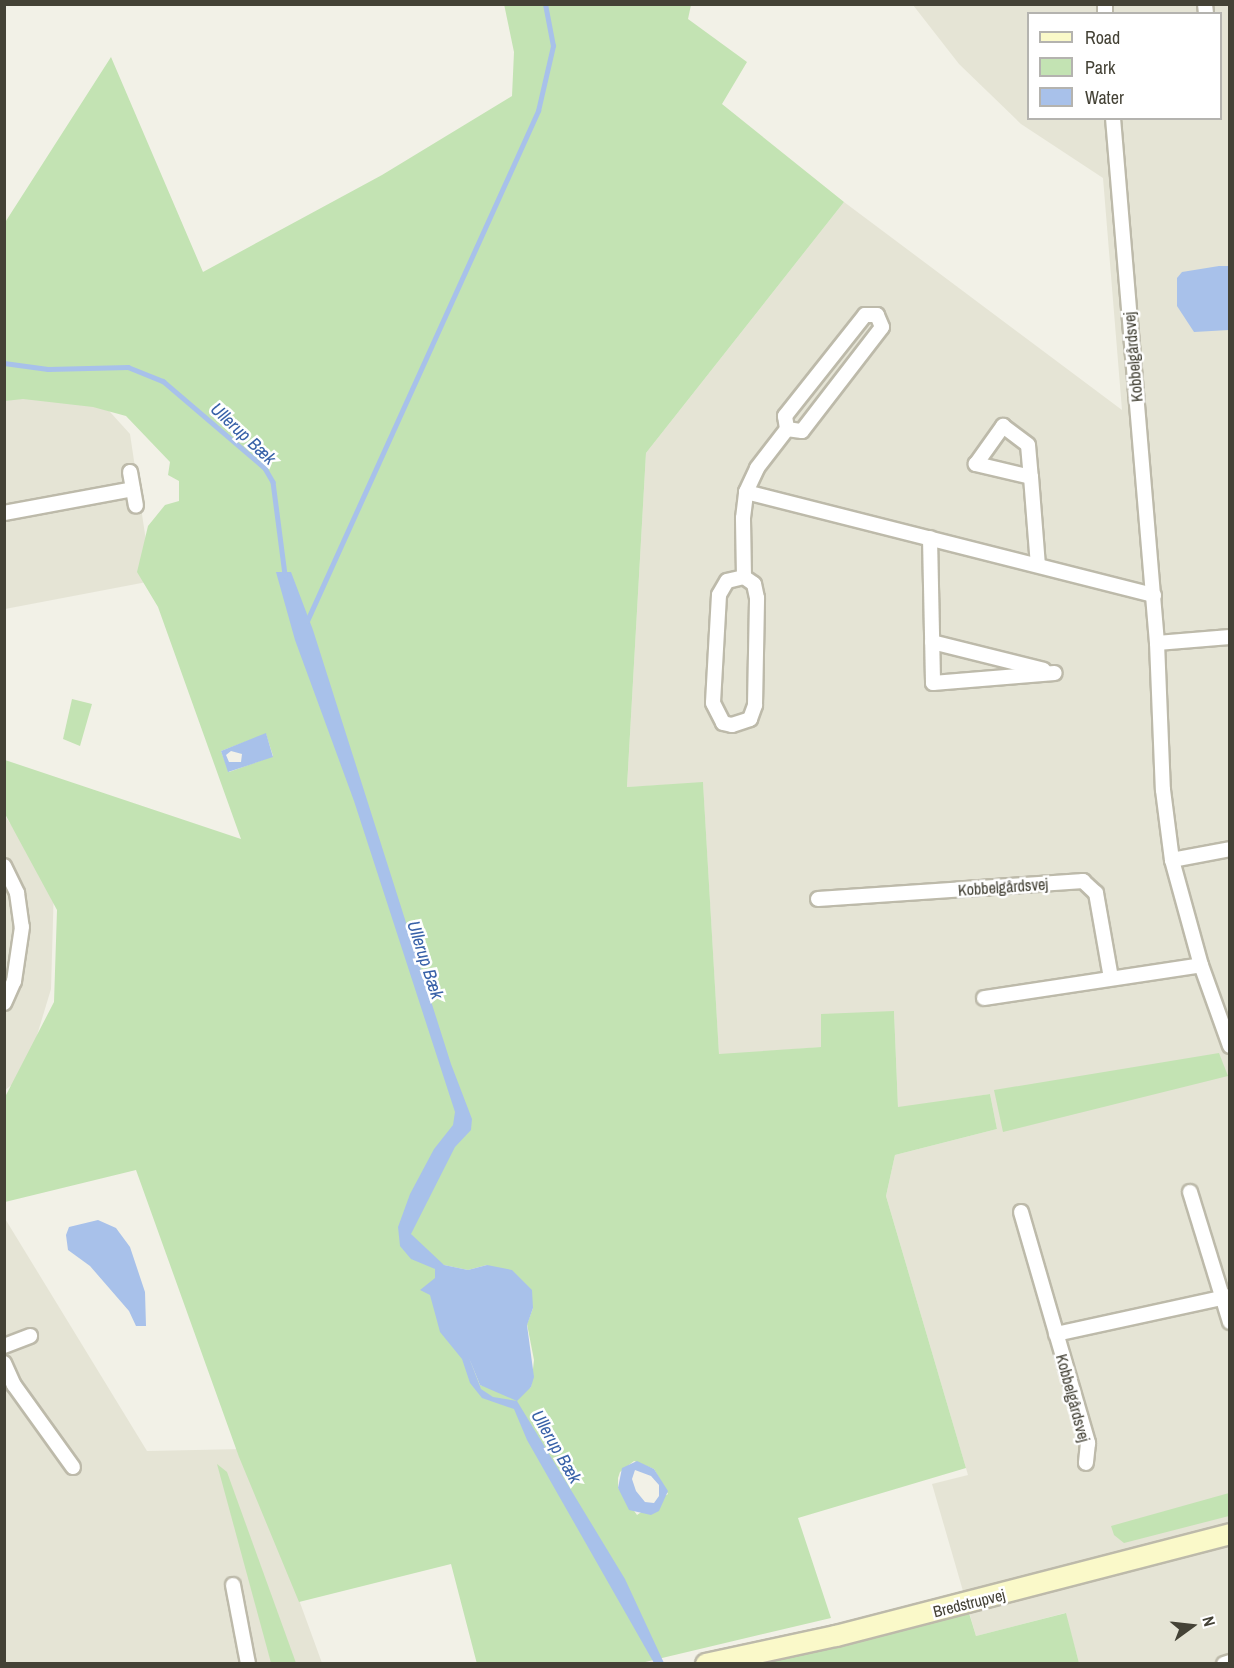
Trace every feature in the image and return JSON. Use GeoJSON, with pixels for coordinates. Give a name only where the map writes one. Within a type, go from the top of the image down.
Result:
{"type":"FeatureCollection","features":[{"type":"Feature","properties":{"kind":"street","name":"Kobbelgårdsvej"},"geometry":{"type":"LineString","coordinates":[[1113,120],[1158,643],[1163,790],[1172,860],[1201,965],[1230,1046]]}},
{"type":"Feature","properties":{"kind":"street"},"geometry":{"type":"LineString","coordinates":[[744,577],[743,518],[746,492],[757,468],[787,429],[785,416],[865,315],[877,315],[882,327],[802,431],[787,429]]}},
{"type":"Feature","properties":{"kind":"street"},"geometry":{"type":"LineString","coordinates":[[130,472],[136,505]]}},
{"type":"Feature","properties":{"kind":"street"},"geometry":{"type":"LineString","coordinates":[[1031,477],[1038,565]]}},
{"type":"Feature","properties":{"kind":"street"},"geometry":{"type":"LineString","coordinates":[[4,513],[133,489]]}},
{"type":"Feature","properties":{"kind":"street"},"geometry":{"type":"LineString","coordinates":[[746,492],[1154,596]]}},
{"type":"Feature","properties":{"kind":"street"},"geometry":{"type":"LineString","coordinates":[[930,538],[932,642],[933,683],[1055,673],[932,642]]}},
{"type":"Feature","properties":{"kind":"street"},"geometry":{"type":"LineString","coordinates":[[744,577],[754,584],[757,598],[755,705],[750,719],[732,725],[723,723],[713,703],[718,595],[727,581],[744,577]]}},
{"type":"Feature","properties":{"kind":"street"},"geometry":{"type":"LineString","coordinates":[[1158,643],[1230,636]]}},
{"type":"Feature","properties":{"kind":"street"},"geometry":{"type":"LineString","coordinates":[[1172,860],[1230,849]]}},
{"type":"Feature","properties":{"kind":"street"},"geometry":{"type":"LineString","coordinates":[[4,866],[17,893],[22,927],[14,981],[4,1003]]}},
{"type":"Feature","properties":{"kind":"street","name":"Kobbelgårdsvej"},"geometry":{"type":"LineString","coordinates":[[818,899],[1083,881],[1096,893],[1111,978]]}},
{"type":"Feature","properties":{"kind":"street"},"geometry":{"type":"LineString","coordinates":[[984,998],[1201,965]]}},
{"type":"Feature","properties":{"kind":"street"},"geometry":{"type":"LineString","coordinates":[[1190,1192],[1227,1296],[1230,1322]]}},
{"type":"Feature","properties":{"kind":"street","name":"Kobbelgårdsvej"},"geometry":{"type":"LineString","coordinates":[[1021,1212],[1088,1443],[1086,1462]]}},
{"type":"Feature","properties":{"kind":"street","name":"Kobbelgårdsvej"},"geometry":{"type":"LineString","coordinates":[[1056,1334],[1227,1296]]}},
{"type":"Feature","properties":{"kind":"street"},"geometry":{"type":"LineString","coordinates":[[4,1346],[30,1336]]}},
{"type":"Feature","properties":{"kind":"street"},"geometry":{"type":"LineString","coordinates":[[4,1363],[14,1385],[73,1467]]}},
{"type":"Feature","properties":{"kind":"street","name":"Bredstrupvej"},"geometry":{"type":"LineString","coordinates":[[706,1664],[880,1625],[1230,1534]]}},
{"type":"Feature","properties":{"kind":"street"},"geometry":{"type":"LineString","coordinates":[[233,1585],[248,1664]]}},
{"type":"Feature","properties":{"kind":"street"},"geometry":{"type":"LineString","coordinates":[[1224,1664],[1230,1662]]}},
{"type":"Feature","properties":{"kind":"shaded area"},"geometry":{"type":"Polygon","coordinates":[[[913,5],[1229,5],[1229,1663],[1079,1663],[1065,1613],[976,1636],[932,1484],[968,1475],[886,1196],[895,1155],[997,1129],[990,1094],[898,1108],[894,1011],[821,1047],[719,1055],[703,783],[627,787],[646,453],[844,202],[1122,410],[1103,178],[1021,124],[959,64],[913,5]]]}},
{"type":"Feature","properties":{"kind":"shaded area"},"geometry":{"type":"Polygon","coordinates":[[[5,380],[101,402],[130,434],[152,581],[5,609],[5,380]]]}},
{"type":"Feature","properties":{"kind":"shaded area"},"geometry":{"type":"Polygon","coordinates":[[[4,815],[54,885],[51,989],[25,1075],[5,1090],[4,815]]]}},
{"type":"Feature","properties":{"kind":"shaded area"},"geometry":{"type":"Polygon","coordinates":[[[4,1217],[147,1451],[244,1449],[322,1663],[5,1663],[4,1217]]]}},
{"type":"Feature","properties":{"kind":"green space"},"geometry":{"type":"Polygon","coordinates":[[[504,4],[691,5],[688,19],[747,62],[722,104],[844,202],[646,453],[627,787],[703,782],[719,1054],[821,1047],[821,1014],[894,1011],[898,1107],[990,1094],[997,1129],[895,1155],[886,1196],[966,1468],[798,1518],[831,1618],[641,1663],[477,1664],[451,1564],[299,1602],[239,1457],[136,1170],[5,1202],[5,1097],[54,1002],[57,910],[5,814],[5,760],[241,839],[158,607],[137,572],[148,526],[165,505],[179,501],[179,481],[168,475],[170,462],[126,416],[93,407],[23,399],[5,401],[4,224],[111,57],[203,272],[382,175],[512,96],[514,52],[504,4]],[[266,734],[221,751],[229,772],[273,756],[266,734]],[[434,1263],[437,1282],[480,1385],[518,1396],[531,1387],[534,1360],[527,1324],[533,1308],[487,1265],[468,1270],[434,1263]],[[634,1461],[620,1472],[618,1488],[637,1515],[668,1494],[654,1469],[634,1461]]]}},
{"type":"Feature","properties":{"kind":"green space"},"geometry":{"type":"Polygon","coordinates":[[[72,699],[92,704],[80,746],[63,739],[72,699]]]}},
{"type":"Feature","properties":{"kind":"green space"},"geometry":{"type":"Polygon","coordinates":[[[1219,1053],[1228,1076],[1003,1132],[994,1090],[1219,1053]]]}},
{"type":"Feature","properties":{"kind":"green space"},"geometry":{"type":"Polygon","coordinates":[[[217,1464],[227,1472],[296,1663],[271,1663],[217,1464]]]}},
{"type":"Feature","properties":{"kind":"green space"},"geometry":{"type":"Polygon","coordinates":[[[1229,1493],[1229,1516],[1124,1543],[1114,1535],[1111,1526],[1229,1493]]]}},
{"type":"Feature","properties":{"kind":"green space"},"geometry":{"type":"Polygon","coordinates":[[[969,1613],[976,1636],[1066,1613],[1079,1663],[764,1664],[969,1613]]]}},
{"type":"Feature","properties":{"kind":"water"},"geometry":{"type":"Polygon","coordinates":[[[1229,266],[1229,330],[1194,332],[1177,306],[1177,278],[1182,272],[1229,266]]]}},
{"type":"Feature","properties":{"kind":"water"},"geometry":{"type":"Polygon","coordinates":[[[276,572],[291,572],[313,630],[451,1064],[472,1119],[471,1130],[455,1147],[411,1234],[444,1265],[468,1270],[487,1265],[512,1270],[532,1290],[533,1308],[527,1325],[534,1377],[531,1387],[517,1401],[625,1579],[664,1663],[654,1663],[527,1440],[514,1409],[482,1398],[470,1383],[462,1359],[440,1332],[430,1295],[420,1290],[435,1278],[435,1269],[411,1259],[400,1246],[398,1227],[410,1194],[434,1149],[453,1125],[455,1112],[354,801],[295,640],[276,572]],[[469,1358],[481,1389],[493,1397],[517,1401],[480,1385],[469,1358]]]}},
{"type":"Feature","properties":{"kind":"water"},"geometry":{"type":"Polygon","coordinates":[[[266,733],[273,757],[228,772],[221,751],[266,733]],[[231,751],[226,755],[229,762],[241,762],[242,754],[231,751]]]}},
{"type":"Feature","properties":{"kind":"water"},"geometry":{"type":"Polygon","coordinates":[[[98,1220],[116,1228],[130,1247],[145,1292],[146,1326],[136,1326],[129,1311],[90,1266],[68,1250],[66,1235],[69,1227],[98,1220]]]}},
{"type":"Feature","properties":{"kind":"water"},"geometry":{"type":"Polygon","coordinates":[[[637,1461],[654,1469],[668,1491],[659,1511],[651,1515],[629,1510],[618,1488],[622,1468],[637,1461]],[[635,1470],[632,1479],[636,1491],[645,1502],[654,1503],[659,1496],[659,1485],[651,1476],[635,1470]]]}},
{"type":"Feature","properties":{"kind":"waterway"},"geometry":{"type":"LineString","coordinates":[[307,621],[538,111],[553,46],[545,4]]}},
{"type":"Feature","properties":{"kind":"waterway","name":"Ullerup Bæk"},"geometry":{"type":"LineString","coordinates":[[4,363],[48,369],[128,367],[163,381],[265,468],[273,482],[285,575]]}}]}
